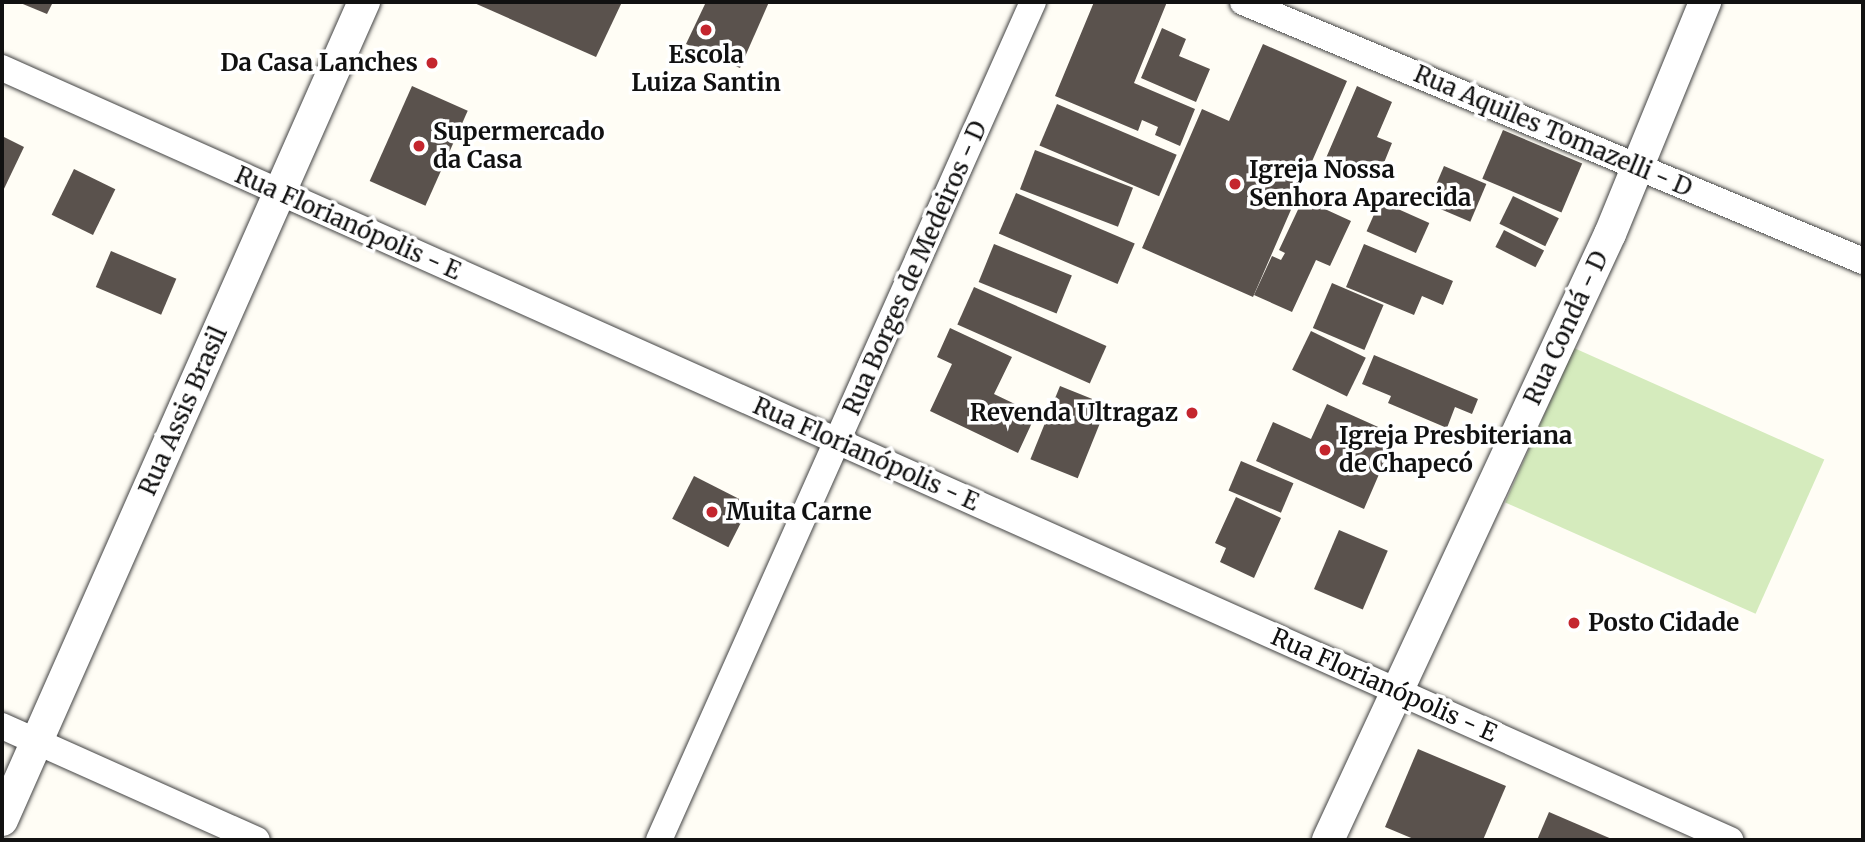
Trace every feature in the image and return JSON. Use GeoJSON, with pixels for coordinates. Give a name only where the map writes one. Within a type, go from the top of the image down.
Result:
{"type":"FeatureCollection","features":[{"type":"Feature","properties":{"kind":"street","name":"Rua Assis Brasil"},"geometry":{"type":"LineString","coordinates":[[2,820],[364,2]]}},
{"type":"Feature","properties":{"kind":"street","name":"Rua Borges de Medeiros - D"},"geometry":{"type":"LineString","coordinates":[[659,840],[1033,2]]}},
{"type":"Feature","properties":{"kind":"street","name":"Rua Aquiles Tomazelli - D"},"geometry":{"type":"LineString","coordinates":[[1242,2],[1863,261]]}},
{"type":"Feature","properties":{"kind":"street","name":"Rua Condá - D"},"geometry":{"type":"LineString","coordinates":[[1328,840],[1399,692],[1639,167],[1705,2]]}},
{"type":"Feature","properties":{"kind":"street","name":"Rua Florianópolis - E"},"geometry":{"type":"LineString","coordinates":[[2,68],[1730,840]]}},
{"type":"Feature","properties":{"kind":"street"},"geometry":{"type":"LineString","coordinates":[[2,726],[257,840]]}},
{"type":"Feature","properties":{"kind":"green space"},"geometry":{"type":"Polygon","coordinates":[[[1574,348],[1824,459],[1756,614],[1505,502],[1574,348]]]}},
{"type":"Feature","properties":{"kind":"building"},"geometry":{"type":"Polygon","coordinates":[[[18,2],[53,2],[47,14],[18,2]]]}},
{"type":"Feature","properties":{"kind":"building"},"geometry":{"type":"Polygon","coordinates":[[[472,2],[622,2],[596,57],[472,2]]]}},
{"type":"Feature","properties":{"kind":"building"},"geometry":{"type":"Polygon","coordinates":[[[706,2],[769,2],[740,68],[686,44],[706,2]]]}},
{"type":"Feature","properties":{"kind":"building"},"geometry":{"type":"Polygon","coordinates":[[[1094,2],[1167,2],[1134,83],[1195,109],[1180,146],[1155,135],[1158,127],[1142,120],[1138,131],[1055,96],[1094,2]]]}},
{"type":"Feature","properties":{"kind":"building"},"geometry":{"type":"Polygon","coordinates":[[[1162,28],[1186,39],[1179,56],[1210,69],[1196,102],[1141,78],[1162,28]]]}},
{"type":"Feature","properties":{"kind":"building","name":"Igreja Nossa Senhora Aparecida"},"geometry":{"type":"Polygon","coordinates":[[[1263,44],[1347,81],[1253,297],[1142,248],[1202,109],[1229,121],[1263,44]]]}},
{"type":"Feature","properties":{"kind":"building","name":"Supermercado da Casa"},"geometry":{"type":"Polygon","coordinates":[[[412,86],[468,111],[425,206],[370,181],[412,86]]]}},
{"type":"Feature","properties":{"kind":"building"},"geometry":{"type":"Polygon","coordinates":[[[1357,86],[1392,102],[1377,137],[1392,143],[1377,180],[1326,158],[1357,86]]]}},
{"type":"Feature","properties":{"kind":"building"},"geometry":{"type":"Polygon","coordinates":[[[1057,104],[1177,155],[1159,196],[1039,145],[1057,104]]]}},
{"type":"Feature","properties":{"kind":"building"},"geometry":{"type":"Polygon","coordinates":[[[1503,130],[1582,164],[1561,212],[1482,179],[1503,130]]]}},
{"type":"Feature","properties":{"kind":"building"},"geometry":{"type":"Polygon","coordinates":[[[2,136],[24,147],[2,193],[2,136]]]}},
{"type":"Feature","properties":{"kind":"building"},"geometry":{"type":"Polygon","coordinates":[[[1035,150],[1133,188],[1118,227],[1020,189],[1035,150]]]}},
{"type":"Feature","properties":{"kind":"building"},"geometry":{"type":"Polygon","coordinates":[[[1444,166],[1486,184],[1470,222],[1428,204],[1444,166]]]}},
{"type":"Feature","properties":{"kind":"building"},"geometry":{"type":"Polygon","coordinates":[[[74,169],[115,189],[93,235],[52,215],[74,169]]]}},
{"type":"Feature","properties":{"kind":"building"},"geometry":{"type":"Polygon","coordinates":[[[1016,193],[1135,243],[1118,284],[999,234],[1016,193]]]}},
{"type":"Feature","properties":{"kind":"building"},"geometry":{"type":"Polygon","coordinates":[[[1513,196],[1559,218],[1545,246],[1499,224],[1513,196]]]}},
{"type":"Feature","properties":{"kind":"building"},"geometry":{"type":"Polygon","coordinates":[[[1303,199],[1351,221],[1330,266],[1316,260],[1292,312],[1254,295],[1272,256],[1281,260],[1285,253],[1279,250],[1303,199]]]}},
{"type":"Feature","properties":{"kind":"building"},"geometry":{"type":"Polygon","coordinates":[[[1380,201],[1429,223],[1416,253],[1367,231],[1380,201]]]}},
{"type":"Feature","properties":{"kind":"building"},"geometry":{"type":"Polygon","coordinates":[[[1504,230],[1544,250],[1535,267],[1495,247],[1504,230]]]}},
{"type":"Feature","properties":{"kind":"building"},"geometry":{"type":"Polygon","coordinates":[[[994,244],[1072,275],[1057,313],[979,282],[994,244]]]}},
{"type":"Feature","properties":{"kind":"building"},"geometry":{"type":"Polygon","coordinates":[[[1364,244],[1453,281],[1443,305],[1422,296],[1414,315],[1346,287],[1364,244]]]}},
{"type":"Feature","properties":{"kind":"building"},"geometry":{"type":"Polygon","coordinates":[[[111,251],[176,279],[161,315],[96,287],[111,251]]]}},
{"type":"Feature","properties":{"kind":"building"},"geometry":{"type":"Polygon","coordinates":[[[1332,283],[1384,305],[1364,350],[1313,328],[1332,283]]]}},
{"type":"Feature","properties":{"kind":"building"},"geometry":{"type":"Polygon","coordinates":[[[974,287],[1106,346],[1090,383],[957,324],[974,287]]]}},
{"type":"Feature","properties":{"kind":"building"},"geometry":{"type":"Polygon","coordinates":[[[950,328],[1012,357],[994,394],[1036,414],[1018,453],[930,411],[952,364],[937,357],[950,328]]]}},
{"type":"Feature","properties":{"kind":"building"},"geometry":{"type":"Polygon","coordinates":[[[1311,331],[1366,358],[1347,396],[1292,370],[1311,331]]]}},
{"type":"Feature","properties":{"kind":"building"},"geometry":{"type":"Polygon","coordinates":[[[1374,355],[1478,399],[1472,414],[1455,407],[1447,428],[1388,403],[1391,396],[1362,384],[1374,355]]]}},
{"type":"Feature","properties":{"kind":"building"},"geometry":{"type":"Polygon","coordinates":[[[1060,386],[1107,405],[1078,478],[1030,459],[1060,386]]]}},
{"type":"Feature","properties":{"kind":"building","name":"Igreja Presbiteriana de Chapecó"},"geometry":{"type":"Polygon","coordinates":[[[1327,404],[1396,435],[1364,509],[1256,461],[1273,422],[1311,439],[1327,404]]]}},
{"type":"Feature","properties":{"kind":"building"},"geometry":{"type":"Polygon","coordinates":[[[1241,461],[1293,483],[1281,513],[1228,490],[1241,461]]]}},
{"type":"Feature","properties":{"kind":"building","name":"Muita Carne"},"geometry":{"type":"Polygon","coordinates":[[[694,476],[750,505],[728,547],[672,519],[694,476]]]}},
{"type":"Feature","properties":{"kind":"building"},"geometry":{"type":"Polygon","coordinates":[[[1236,497],[1281,518],[1254,578],[1220,562],[1226,548],[1215,543],[1236,497]]]}},
{"type":"Feature","properties":{"kind":"building"},"geometry":{"type":"Polygon","coordinates":[[[1339,530],[1388,551],[1363,610],[1314,589],[1339,530]]]}},
{"type":"Feature","properties":{"kind":"building"},"geometry":{"type":"Polygon","coordinates":[[[1418,749],[1506,786],[1483,840],[1416,840],[1385,827],[1418,749]]]}},
{"type":"Feature","properties":{"kind":"building"},"geometry":{"type":"Polygon","coordinates":[[[1549,812],[1614,840],[1537,840],[1549,812]]]}},
{"type":"Feature","properties":{"kind":"place","name":"Escola Luiza Santin"},"geometry":{"type":"Point","coordinates":[706,30]}},
{"type":"Feature","properties":{"kind":"place","name":"Da Casa Lanches"},"geometry":{"type":"Point","coordinates":[432,63]}},
{"type":"Feature","properties":{"kind":"place","name":"Supermercado da Casa"},"geometry":{"type":"Point","coordinates":[419,146]}},
{"type":"Feature","properties":{"kind":"place","name":"Igreja Nossa Senhora Aparecida"},"geometry":{"type":"Point","coordinates":[1235,184]}},
{"type":"Feature","properties":{"kind":"place","name":"Revenda Ultragaz"},"geometry":{"type":"Point","coordinates":[1192,413]}},
{"type":"Feature","properties":{"kind":"place","name":"Igreja Presbiteriana de Chapecó"},"geometry":{"type":"Point","coordinates":[1325,450]}},
{"type":"Feature","properties":{"kind":"place","name":"Muita Carne"},"geometry":{"type":"Point","coordinates":[712,512]}},
{"type":"Feature","properties":{"kind":"place","name":"Posto Cidade"},"geometry":{"type":"Point","coordinates":[1574,623]}}]}
